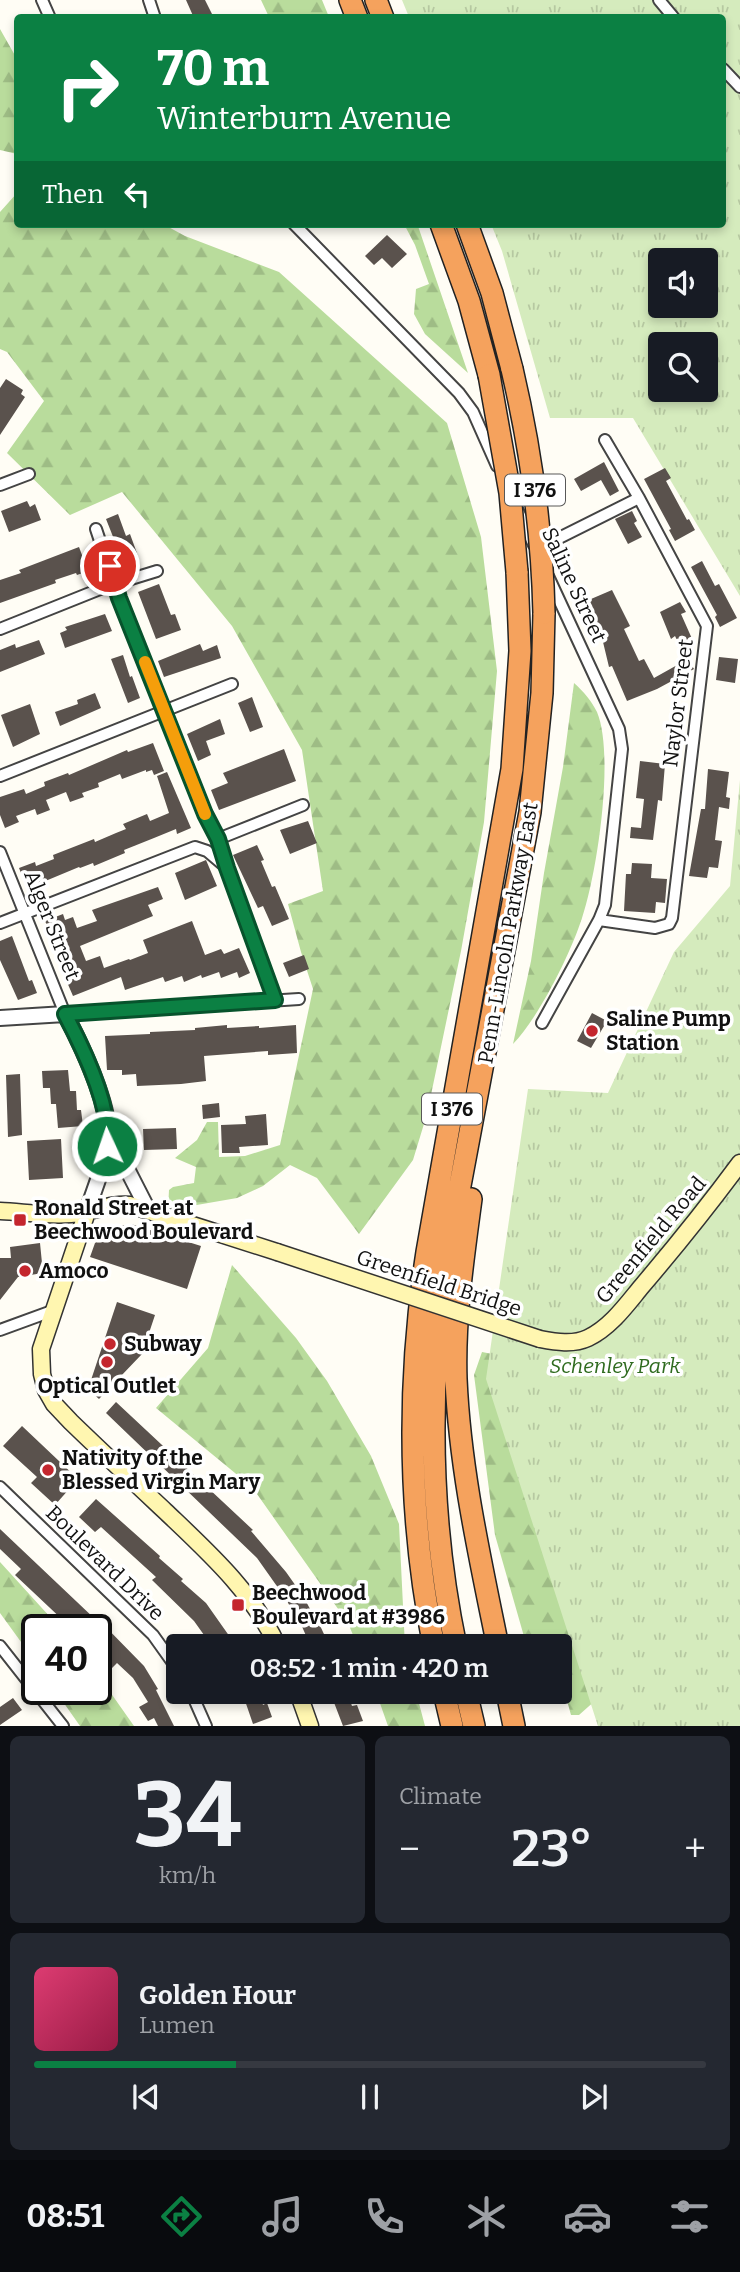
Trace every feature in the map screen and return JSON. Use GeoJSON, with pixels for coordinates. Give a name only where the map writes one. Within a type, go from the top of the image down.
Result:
{"type":"FeatureCollection","features":[{"type":"Feature","properties":{"kind":"highway","name":"Penn-Lincoln Parkway East"},"geometry":{"type":"LineString","coordinates":[[433,1634],[422,1569],[415,1499],[413,1428],[418,1322],[429,1238],[512,769],[520,651],[510,493],[489,375],[469,301],[442,228]]}},
{"type":"Feature","properties":{"kind":"highway","name":"Penn-Lincoln Parkway East"},"geometry":{"type":"LineString","coordinates":[[454,1634],[442,1566],[436,1498],[436,1358],[447,1255],[496,1003],[536,772],[544,613],[543,572],[529,450],[492,293],[468,228]]}},
{"type":"Feature","properties":{"kind":"highway"},"geometry":{"type":"LineString","coordinates":[[495,1634],[465,1478],[456,1377],[461,1282],[496,1003]]}},
{"type":"Feature","properties":{"kind":"highway"},"geometry":{"type":"LineString","coordinates":[[447,1704],[452,1726]]}},
{"type":"Feature","properties":{"kind":"highway"},"geometry":{"type":"LineString","coordinates":[[469,1704],[474,1726]]}},
{"type":"Feature","properties":{"kind":"highway"},"geometry":{"type":"LineString","coordinates":[[509,1704],[514,1726]]}},
{"type":"Feature","properties":{"kind":"main road","name":"Greenfield Road"},"geometry":{"type":"LineString","coordinates":[[589,1337],[602,1330],[619,1313],[677,1245],[740,1163]]}},
{"type":"Feature","properties":{"kind":"main road","name":"Greenfield Bridge"},"geometry":{"type":"LineString","coordinates":[[0,1211],[68,1214],[123,1204],[540,1339],[565,1342],[589,1337]]}},
{"type":"Feature","properties":{"kind":"main road"},"geometry":{"type":"LineString","coordinates":[[87,1212],[41,1349],[46,1390],[54,1404],[71,1422],[216,1559],[246,1594],[272,1634]]}},
{"type":"Feature","properties":{"kind":"main road"},"geometry":{"type":"LineString","coordinates":[[302,1704],[310,1726]]}},
{"type":"Feature","properties":{"kind":"street"},"geometry":{"type":"LineString","coordinates":[[659,0],[671,14]]}},
{"type":"Feature","properties":{"kind":"street"},"geometry":{"type":"LineString","coordinates":[[726,72],[740,88]]}},
{"type":"Feature","properties":{"kind":"street","name":"Saline Street"},"geometry":{"type":"LineString","coordinates":[[298,228],[467,402],[622,739],[608,891],[599,920],[542,1023]]}},
{"type":"Feature","properties":{"kind":"street","name":"Naylor Street"},"geometry":{"type":"LineString","coordinates":[[599,920],[655,928],[669,924],[672,918],[707,626],[605,440]]}},
{"type":"Feature","properties":{"kind":"street"},"geometry":{"type":"LineString","coordinates":[[0,485],[29,474]]}},
{"type":"Feature","properties":{"kind":"street"},"geometry":{"type":"LineString","coordinates":[[536,550],[639,498]]}},
{"type":"Feature","properties":{"kind":"street"},"geometry":{"type":"LineString","coordinates":[[96,529],[119,598],[205,814],[218,839],[275,1000]]}},
{"type":"Feature","properties":{"kind":"street"},"geometry":{"type":"LineString","coordinates":[[0,629],[105,587],[157,571]]}},
{"type":"Feature","properties":{"kind":"street"},"geometry":{"type":"LineString","coordinates":[[0,776],[232,684]]}},
{"type":"Feature","properties":{"kind":"street"},"geometry":{"type":"LineString","coordinates":[[218,839],[303,805]]}},
{"type":"Feature","properties":{"kind":"street"},"geometry":{"type":"LineString","coordinates":[[0,923],[195,846],[206,851],[227,868]]}},
{"type":"Feature","properties":{"kind":"street","name":"Alger Street"},"geometry":{"type":"LineString","coordinates":[[0,852],[74,1031],[106,1119],[108,1138],[87,1212]]}},
{"type":"Feature","properties":{"kind":"street"},"geometry":{"type":"LineString","coordinates":[[0,1018],[299,999]]}},
{"type":"Feature","properties":{"kind":"street"},"geometry":{"type":"LineString","coordinates":[[108,1138],[148,1210]]}},
{"type":"Feature","properties":{"kind":"street"},"geometry":{"type":"LineString","coordinates":[[0,1330],[52,1311]]}},
{"type":"Feature","properties":{"kind":"street","name":"Boulevard Drive"},"geometry":{"type":"LineString","coordinates":[[0,1488],[153,1635],[166,1653]]}},
{"type":"Feature","properties":{"kind":"street"},"geometry":{"type":"LineString","coordinates":[[0,1646],[63,1726]]}},
{"type":"Feature","properties":{"kind":"street"},"geometry":{"type":"LineString","coordinates":[[196,1704],[206,1726]]}},
{"type":"Feature","properties":{"kind":"green space"},"geometry":{"type":"Polygon","coordinates":[[[261,0],[322,0],[328,14],[268,14],[261,0]]]}},
{"type":"Feature","properties":{"kind":"green space"},"geometry":{"type":"Polygon","coordinates":[[[402,0],[740,0],[740,596],[633,418],[550,418],[502,251],[493,228],[726,228],[726,14],[408,14],[402,0]]]}},
{"type":"Feature","properties":{"kind":"green space"},"geometry":{"type":"Polygon","coordinates":[[[0,29],[14,54],[14,153],[0,150],[0,29]]]}},
{"type":"Feature","properties":{"kind":"green space"},"geometry":{"type":"Polygon","coordinates":[[[14,196],[14,228],[170,228],[279,272],[447,423],[481,537],[497,671],[484,822],[461,951],[427,1114],[413,1160],[359,1234],[317,1178],[290,1165],[263,1186],[237,1198],[168,1210],[169,1190],[194,1183],[196,1167],[175,1158],[197,1140],[207,1122],[218,1122],[219,1157],[245,1156],[280,1145],[313,989],[288,904],[323,891],[302,750],[232,626],[122,492],[70,515],[7,453],[44,401],[7,352],[0,349],[0,212],[14,196]]]}},
{"type":"Feature","properties":{"kind":"green space"},"geometry":{"type":"Polygon","coordinates":[[[406,228],[418,228],[468,373],[425,334],[414,314],[416,289],[429,284],[406,228]]]}},
{"type":"Feature","properties":{"kind":"green space"},"geometry":{"type":"Polygon","coordinates":[[[574,683],[595,708],[602,731],[604,784],[598,845],[588,898],[570,950],[543,1002],[513,1044],[531,961],[574,683]]]}},
{"type":"Feature","properties":{"kind":"green space","name":"Schenley Park"},"geometry":{"type":"Polygon","coordinates":[[[740,780],[740,1726],[598,1726],[572,1645],[572,1634],[568,1634],[486,1379],[528,1089],[608,1093],[674,952],[730,886],[740,780]]]}},
{"type":"Feature","properties":{"kind":"green space"},"geometry":{"type":"Polygon","coordinates":[[[232,1265],[296,1338],[327,1381],[371,1456],[399,1524],[404,1634],[353,1634],[348,1623],[252,1487],[156,1408],[208,1348],[232,1265]]]}},
{"type":"Feature","properties":{"kind":"green space"},"geometry":{"type":"Polygon","coordinates":[[[482,1352],[508,1357],[597,1699],[579,1715],[571,1715],[568,1704],[572,1704],[572,1634],[523,1634],[495,1535],[474,1375],[482,1352]]]}},
{"type":"Feature","properties":{"kind":"green space"},"geometry":{"type":"Polygon","coordinates":[[[0,1562],[47,1614],[21,1614],[21,1642],[0,1613],[0,1562]]]}},
{"type":"Feature","properties":{"kind":"green space"},"geometry":{"type":"Polygon","coordinates":[[[112,1695],[134,1726],[80,1726],[65,1705],[112,1705],[112,1695]]]}},
{"type":"Feature","properties":{"kind":"green space"},"geometry":{"type":"Polygon","coordinates":[[[380,1704],[419,1704],[425,1726],[388,1726],[380,1704]]]}},
{"type":"Feature","properties":{"kind":"building"},"geometry":{"type":"Polygon","coordinates":[[[186,0],[205,0],[212,14],[192,14],[186,0]]]}},
{"type":"Feature","properties":{"kind":"building"},"geometry":{"type":"Polygon","coordinates":[[[387,235],[407,254],[392,268],[382,258],[374,265],[365,256],[387,235]]]}},
{"type":"Feature","properties":{"kind":"building"},"geometry":{"type":"Polygon","coordinates":[[[6,379],[23,390],[21,394],[25,397],[0,435],[0,388],[6,379]]]}},
{"type":"Feature","properties":{"kind":"building"},"geometry":{"type":"Polygon","coordinates":[[[604,462],[619,491],[610,496],[601,480],[581,491],[574,479],[604,462]]]}},
{"type":"Feature","properties":{"kind":"building"},"geometry":{"type":"Polygon","coordinates":[[[665,468],[671,478],[666,481],[695,530],[675,541],[644,479],[665,468]]]}},
{"type":"Feature","properties":{"kind":"building"},"geometry":{"type":"Polygon","coordinates":[[[27,501],[30,507],[35,504],[41,520],[9,532],[1,511],[27,501]]]}},
{"type":"Feature","properties":{"kind":"building"},"geometry":{"type":"Polygon","coordinates":[[[632,511],[637,521],[634,523],[642,537],[628,544],[615,519],[632,511]]]}},
{"type":"Feature","properties":{"kind":"building"},"geometry":{"type":"Polygon","coordinates":[[[118,514],[126,536],[130,534],[138,556],[123,562],[106,519],[118,514]]]}},
{"type":"Feature","properties":{"kind":"building"},"geometry":{"type":"Polygon","coordinates":[[[79,547],[88,571],[55,580],[56,583],[0,603],[0,580],[79,547]]]}},
{"type":"Feature","properties":{"kind":"building"},"geometry":{"type":"Polygon","coordinates":[[[702,561],[715,586],[719,584],[737,618],[720,627],[715,617],[717,615],[691,567],[702,561]]]}},
{"type":"Feature","properties":{"kind":"building"},"geometry":{"type":"Polygon","coordinates":[[[159,584],[171,615],[175,614],[181,630],[156,639],[138,592],[159,584]]]}},
{"type":"Feature","properties":{"kind":"building"},"geometry":{"type":"Polygon","coordinates":[[[612,590],[630,626],[624,629],[639,661],[644,659],[654,678],[688,659],[694,669],[657,689],[627,701],[612,666],[609,667],[603,642],[584,602],[612,590]]]}},
{"type":"Feature","properties":{"kind":"building"},"geometry":{"type":"Polygon","coordinates":[[[680,602],[686,612],[681,614],[693,641],[681,648],[675,636],[671,639],[660,612],[680,602]]]}},
{"type":"Feature","properties":{"kind":"building"},"geometry":{"type":"Polygon","coordinates":[[[105,614],[112,631],[65,648],[60,633],[67,630],[65,627],[105,614]]]}},
{"type":"Feature","properties":{"kind":"building"},"geometry":{"type":"Polygon","coordinates":[[[39,640],[45,654],[0,672],[0,650],[39,640]]]}},
{"type":"Feature","properties":{"kind":"building"},"geometry":{"type":"Polygon","coordinates":[[[200,644],[203,651],[217,645],[221,658],[164,677],[158,661],[200,644]]]}},
{"type":"Feature","properties":{"kind":"building"},"geometry":{"type":"Polygon","coordinates":[[[123,655],[140,698],[128,703],[111,659],[123,655]]]}},
{"type":"Feature","properties":{"kind":"building"},"geometry":{"type":"Polygon","coordinates":[[[719,657],[738,659],[735,683],[716,680],[719,657]]]}},
{"type":"Feature","properties":{"kind":"building"},"geometry":{"type":"Polygon","coordinates":[[[95,693],[101,708],[60,726],[55,712],[78,704],[77,700],[95,693]]]}},
{"type":"Feature","properties":{"kind":"building"},"geometry":{"type":"Polygon","coordinates":[[[252,697],[263,727],[250,732],[238,703],[252,697]]]}},
{"type":"Feature","properties":{"kind":"building"},"geometry":{"type":"Polygon","coordinates":[[[30,704],[40,734],[13,747],[1,715],[30,704]]]}},
{"type":"Feature","properties":{"kind":"building"},"geometry":{"type":"Polygon","coordinates":[[[220,719],[225,734],[206,741],[211,755],[198,761],[187,734],[220,719]]]}},
{"type":"Feature","properties":{"kind":"building"},"geometry":{"type":"Polygon","coordinates":[[[153,743],[164,771],[154,775],[152,770],[146,770],[122,779],[120,774],[98,783],[99,787],[82,793],[84,797],[70,802],[66,792],[46,800],[50,810],[37,815],[35,809],[16,816],[19,822],[5,828],[0,815],[0,797],[24,789],[26,794],[45,786],[44,782],[68,773],[69,775],[127,750],[128,752],[153,743]]]}},
{"type":"Feature","properties":{"kind":"building"},"geometry":{"type":"Polygon","coordinates":[[[284,749],[296,781],[219,810],[211,790],[228,783],[223,773],[284,749]]]}},
{"type":"Feature","properties":{"kind":"building"},"geometry":{"type":"Polygon","coordinates":[[[640,761],[665,764],[662,801],[658,800],[653,840],[630,838],[631,827],[641,828],[644,799],[636,798],[640,761]]]}},
{"type":"Feature","properties":{"kind":"building"},"geometry":{"type":"Polygon","coordinates":[[[708,769],[729,772],[726,797],[730,798],[729,809],[719,807],[715,840],[722,841],[718,868],[709,867],[707,878],[689,876],[701,809],[705,809],[708,769]]]}},
{"type":"Feature","properties":{"kind":"building"},"geometry":{"type":"Polygon","coordinates":[[[167,772],[191,828],[177,834],[176,829],[124,850],[125,853],[94,866],[93,863],[79,867],[43,882],[44,885],[28,891],[19,868],[35,862],[36,866],[54,859],[53,855],[126,829],[123,824],[147,814],[150,821],[169,813],[157,776],[167,772]]]}},
{"type":"Feature","properties":{"kind":"building"},"geometry":{"type":"Polygon","coordinates":[[[308,821],[317,843],[290,854],[280,830],[308,821]]]}},
{"type":"Feature","properties":{"kind":"building"},"geometry":{"type":"Polygon","coordinates":[[[257,845],[272,887],[275,886],[289,919],[272,926],[263,906],[258,908],[233,855],[257,845]]]}},
{"type":"Feature","properties":{"kind":"building"},"geometry":{"type":"Polygon","coordinates":[[[206,860],[217,886],[185,900],[175,873],[206,860]]]}},
{"type":"Feature","properties":{"kind":"building"},"geometry":{"type":"Polygon","coordinates":[[[632,863],[652,864],[651,878],[667,879],[665,903],[656,902],[655,913],[624,911],[626,874],[631,874],[632,863]]]}},
{"type":"Feature","properties":{"kind":"building"},"geometry":{"type":"Polygon","coordinates":[[[158,887],[163,899],[148,905],[153,916],[80,946],[86,961],[100,956],[104,968],[130,960],[148,953],[143,940],[192,921],[205,955],[221,949],[224,954],[239,948],[250,973],[239,978],[237,972],[221,978],[219,972],[184,982],[182,976],[165,982],[163,977],[125,990],[121,977],[73,996],[57,959],[62,957],[45,921],[63,914],[65,920],[73,917],[77,928],[97,921],[92,910],[158,887]]]}},
{"type":"Feature","properties":{"kind":"building"},"geometry":{"type":"Polygon","coordinates":[[[12,936],[29,981],[32,980],[37,993],[18,1000],[0,960],[0,941],[12,936]]]}},
{"type":"Feature","properties":{"kind":"building"},"geometry":{"type":"Polygon","coordinates":[[[304,955],[309,969],[289,977],[283,963],[304,955]]]}},
{"type":"Feature","properties":{"kind":"building","name":"Saline Pump Station"},"geometry":{"type":"Polygon","coordinates":[[[592,1013],[607,1021],[591,1048],[577,1041],[592,1013]]]}},
{"type":"Feature","properties":{"kind":"building"},"geometry":{"type":"Polygon","coordinates":[[[227,1025],[227,1028],[259,1028],[296,1025],[297,1053],[268,1055],[268,1051],[204,1056],[206,1081],[181,1084],[137,1086],[136,1074],[122,1075],[122,1070],[107,1070],[105,1036],[195,1030],[227,1025]]]}},
{"type":"Feature","properties":{"kind":"building"},"geometry":{"type":"Polygon","coordinates":[[[68,1070],[70,1091],[76,1091],[77,1110],[81,1110],[83,1126],[58,1128],[56,1104],[51,1104],[50,1088],[43,1088],[42,1071],[68,1070]]]}},
{"type":"Feature","properties":{"kind":"building"},"geometry":{"type":"Polygon","coordinates":[[[20,1074],[22,1135],[8,1137],[6,1075],[20,1074]]]}},
{"type":"Feature","properties":{"kind":"building"},"geometry":{"type":"Polygon","coordinates":[[[219,1103],[220,1117],[203,1119],[202,1105],[219,1103]]]}},
{"type":"Feature","properties":{"kind":"building"},"geometry":{"type":"Polygon","coordinates":[[[266,1114],[268,1145],[239,1147],[240,1153],[222,1153],[221,1125],[246,1124],[245,1116],[266,1114]]]}},
{"type":"Feature","properties":{"kind":"building"},"geometry":{"type":"Polygon","coordinates":[[[176,1128],[177,1149],[144,1150],[143,1129],[176,1128]]]}},
{"type":"Feature","properties":{"kind":"building"},"geometry":{"type":"Polygon","coordinates":[[[61,1139],[63,1178],[29,1180],[27,1141],[61,1139]]]}},
{"type":"Feature","properties":{"kind":"building"},"geometry":{"type":"Polygon","coordinates":[[[131,1224],[201,1246],[187,1289],[90,1257],[95,1243],[104,1234],[114,1227],[131,1224]]]}},
{"type":"Feature","properties":{"kind":"building","name":"Amoco"},"geometry":{"type":"Polygon","coordinates":[[[40,1243],[43,1273],[18,1277],[0,1300],[0,1258],[11,1258],[10,1247],[40,1243]]]}},
{"type":"Feature","properties":{"kind":"building"},"geometry":{"type":"Polygon","coordinates":[[[117,1302],[155,1315],[142,1354],[99,1399],[88,1389],[117,1302]]]}},
{"type":"Feature","properties":{"kind":"building"},"geometry":{"type":"Polygon","coordinates":[[[116,1402],[253,1530],[251,1531],[303,1596],[324,1634],[305,1634],[296,1613],[294,1614],[257,1558],[106,1413],[116,1402]]]}},
{"type":"Feature","properties":{"kind":"building","name":"Nativity of the Blessed Virgin Mary"},"geometry":{"type":"Polygon","coordinates":[[[22,1426],[78,1479],[55,1505],[31,1483],[37,1477],[3,1446],[22,1426]]]}},
{"type":"Feature","properties":{"kind":"building"},"geometry":{"type":"Polygon","coordinates":[[[96,1499],[183,1579],[181,1581],[206,1603],[228,1634],[203,1634],[194,1621],[152,1580],[156,1577],[101,1527],[95,1532],[79,1517],[96,1499]]]}},
{"type":"Feature","properties":{"kind":"building"},"geometry":{"type":"Polygon","coordinates":[[[0,1529],[90,1614],[56,1614],[15,1575],[21,1569],[0,1549],[0,1529]]]}},
{"type":"Feature","properties":{"kind":"building"},"geometry":{"type":"Polygon","coordinates":[[[112,1633],[144,1666],[158,1689],[156,1690],[174,1726],[158,1726],[154,1718],[148,1721],[139,1707],[148,1702],[133,1678],[117,1663],[112,1668],[112,1633]]]}},
{"type":"Feature","properties":{"kind":"building"},"geometry":{"type":"Polygon","coordinates":[[[13,1698],[22,1710],[0,1725],[0,1707],[13,1698]]]}},
{"type":"Feature","properties":{"kind":"building"},"geometry":{"type":"Polygon","coordinates":[[[246,1704],[267,1704],[272,1717],[253,1724],[246,1704]]]}},
{"type":"Feature","properties":{"kind":"building"},"geometry":{"type":"Polygon","coordinates":[[[335,1704],[357,1705],[363,1721],[343,1726],[335,1704]]]}},
{"type":"Feature","properties":{"kind":"slow traffic"},"geometry":{"type":"LineString","coordinates":[[145,662],[205,814]]}},
{"type":"Feature","properties":{"kind":"place","name":"Saline Pump Station"},"geometry":{"type":"Point","coordinates":[592,1031]}},
{"type":"Feature","properties":{"kind":"place","name":"Ronald Street at Beechwood Boulevard"},"geometry":{"type":"Point","coordinates":[20,1220]}},
{"type":"Feature","properties":{"kind":"place","name":"Amoco"},"geometry":{"type":"Point","coordinates":[25,1271]}},
{"type":"Feature","properties":{"kind":"place","name":"Subway"},"geometry":{"type":"Point","coordinates":[110,1344]}},
{"type":"Feature","properties":{"kind":"place","name":"Optical Outlet"},"geometry":{"type":"Point","coordinates":[107,1362]}},
{"type":"Feature","properties":{"kind":"place","name":"Nativity of the Blessed Virgin Mary"},"geometry":{"type":"Point","coordinates":[48,1470]}},
{"type":"Feature","properties":{"kind":"place","name":"Beechwood Boulevard at #3986"},"geometry":{"type":"Point","coordinates":[238,1605]}},
{"type":"Feature","properties":{"kind":"route"},"geometry":{"type":"LineString","coordinates":[[107,1146],[106,1119],[100,1097],[65,1014],[275,1000],[223,852],[205,814],[119,598],[110,566]]}}]}
